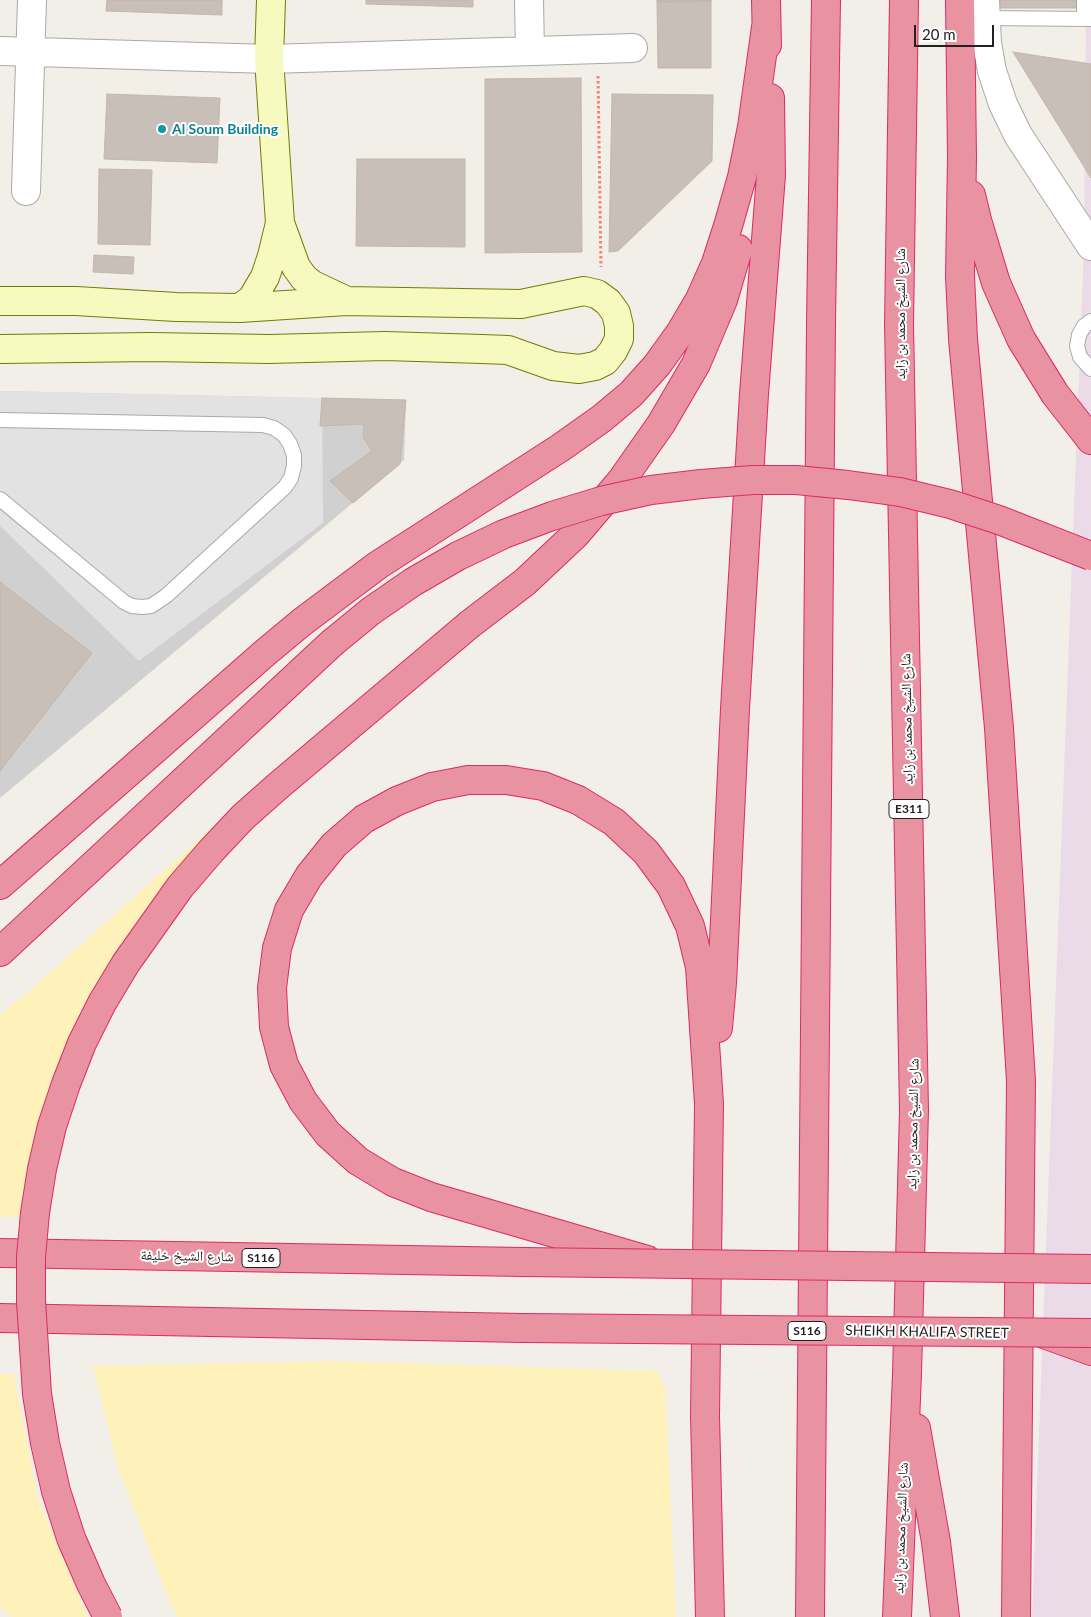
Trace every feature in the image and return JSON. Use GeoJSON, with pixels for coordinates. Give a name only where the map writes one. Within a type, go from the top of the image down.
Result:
{"type":"FeatureCollection","features":[{"type":"Feature","properties":{"kind":"highway"},"geometry":{"type":"LineString","coordinates":[[709,1104],[722,984],[735,709],[753,404],[771,175],[770,78],[766,0]]}},
{"type":"Feature","properties":{"kind":"highway"},"geometry":{"type":"LineString","coordinates":[[810,1617],[820,343],[826,0]]}},
{"type":"Feature","properties":{"kind":"highway","name":"شارع الشيخ محمد بن زايد"},"geometry":{"type":"LineString","coordinates":[[897,1617],[907,1374],[914,1110],[899,324],[904,0]]}},
{"type":"Feature","properties":{"kind":"highway"},"geometry":{"type":"LineString","coordinates":[[960,0],[962,157],[960,276],[963,339],[999,728],[1021,1081],[1016,1617]]}},
{"type":"Feature","properties":{"kind":"highway"},"geometry":{"type":"LineString","coordinates":[[0,885],[302,622],[378,565],[552,454],[601,419],[631,394],[651,372],[680,333],[700,299],[716,263],[742,177],[749,144],[766,27]]}},
{"type":"Feature","properties":{"kind":"highway"},"geometry":{"type":"LineString","coordinates":[[108,1617],[90,1584],[56,1491],[45,1443],[37,1394],[31,1301],[34,1213],[42,1169],[52,1126],[82,1043],[126,963],[174,894],[243,817],[470,624],[525,582],[582,526],[622,481],[656,432],[696,364],[724,300],[742,237],[757,168],[770,78]]}},
{"type":"Feature","properties":{"kind":"highway"},"geometry":{"type":"LineString","coordinates":[[962,157],[977,220],[996,283],[1021,339],[1055,394],[1091,440]]}},
{"type":"Feature","properties":{"kind":"highway"},"geometry":{"type":"LineString","coordinates":[[0,952],[332,643],[371,610],[413,582],[458,556],[504,534],[552,516],[601,501],[651,490],[753,480],[796,480],[900,492],[950,504],[999,520],[1091,556]]}},
{"type":"Feature","properties":{"kind":"highway"},"geometry":{"type":"LineString","coordinates":[[662,1264],[431,1197],[393,1182],[358,1161],[328,1134],[303,1101],[284,1065],[274,1027],[272,988],[277,948],[289,910],[308,876],[334,845],[364,820],[397,801],[432,787],[468,780],[506,780],[543,786],[578,800],[614,822],[646,852],[671,886],[690,926],[700,967],[709,1104],[705,1416],[710,1617]]}},
{"type":"Feature","properties":{"kind":"highway","name":"شارع الشيخ خليفة"},"geometry":{"type":"LineString","coordinates":[[0,1253],[662,1264]]}},
{"type":"Feature","properties":{"kind":"highway","name":"S116"},"geometry":{"type":"LineString","coordinates":[[662,1264],[1091,1269]]}},
{"type":"Feature","properties":{"kind":"highway","name":"SHEIKH KHALIFA STREET"},"geometry":{"type":"LineString","coordinates":[[0,1318],[523,1328],[1091,1333]]}},
{"type":"Feature","properties":{"kind":"highway"},"geometry":{"type":"LineString","coordinates":[[1040,1333],[1091,1351]]}},
{"type":"Feature","properties":{"kind":"highway"},"geometry":{"type":"LineString","coordinates":[[907,1374],[936,1542],[945,1617]]}},
{"type":"Feature","properties":{"kind":"highway"},"geometry":{"type":"LineString","coordinates":[[1004,1617],[1018,1451]]}},
{"type":"Feature","properties":{"kind":"street"},"geometry":{"type":"LineString","coordinates":[[26,191],[32,0]]}},
{"type":"Feature","properties":{"kind":"street"},"geometry":{"type":"LineString","coordinates":[[271,0],[269,59],[280,223],[296,267],[304,278],[313,285],[346,300]]}},
{"type":"Feature","properties":{"kind":"street"},"geometry":{"type":"LineString","coordinates":[[529,0],[530,51]]}},
{"type":"Feature","properties":{"kind":"street"},"geometry":{"type":"LineString","coordinates":[[985,9],[987,43],[992,71],[1003,104],[1018,135],[1091,246]]}},
{"type":"Feature","properties":{"kind":"street"},"geometry":{"type":"LineString","coordinates":[[0,51],[269,59],[633,48]]}},
{"type":"Feature","properties":{"kind":"street"},"geometry":{"type":"LineString","coordinates":[[240,308],[252,299],[265,277],[280,223]]}},
{"type":"Feature","properties":{"kind":"street"},"geometry":{"type":"LineString","coordinates":[[0,302],[76,301],[176,307],[240,308],[346,300],[521,304],[584,291],[597,294],[608,302],[616,313],[619,339],[613,351],[604,361],[595,366],[579,369],[553,366],[538,359],[508,350],[482,348],[385,346],[0,349]]}},
{"type":"Feature","properties":{"kind":"lane"},"geometry":{"type":"LineString","coordinates":[[985,9],[1088,19],[1084,0]]}},
{"type":"Feature","properties":{"kind":"lane"},"geometry":{"type":"LineString","coordinates":[[1091,321],[1084,326],[1079,335],[1077,346],[1080,357],[1091,370]]}},
{"type":"Feature","properties":{"kind":"lane"},"geometry":{"type":"LineString","coordinates":[[0,420],[263,425],[274,428],[284,435],[294,455],[291,478],[285,487],[166,596],[150,606],[132,606],[124,602],[0,499]]}},
{"type":"Feature","properties":{"kind":"path"},"geometry":{"type":"LineString","coordinates":[[597,294],[601,277],[598,49]]}},
{"type":"Feature","properties":{"kind":"shaded area"},"geometry":{"type":"Polygon","coordinates":[[[1086,0],[1091,0],[1091,1617],[1032,1617],[1084,244],[1086,0]]]}},
{"type":"Feature","properties":{"kind":"shaded area"},"geometry":{"type":"Polygon","coordinates":[[[0,391],[406,400],[404,460],[0,798],[0,391]]]}},
{"type":"Feature","properties":{"kind":"shaded area"},"geometry":{"type":"Polygon","coordinates":[[[0,391],[322,398],[323,523],[139,661],[0,526],[0,391]]]}},
{"type":"Feature","properties":{"kind":"sand"},"geometry":{"type":"Polygon","coordinates":[[[219,821],[159,892],[94,990],[51,1087],[31,1162],[22,1217],[0,1217],[0,1015],[26,994],[219,821]]]}},
{"type":"Feature","properties":{"kind":"sand"},"geometry":{"type":"Polygon","coordinates":[[[334,1361],[658,1371],[665,1389],[676,1617],[178,1617],[170,1603],[118,1468],[93,1366],[334,1361]]]}},
{"type":"Feature","properties":{"kind":"sand"},"geometry":{"type":"Polygon","coordinates":[[[0,1374],[14,1374],[38,1499],[88,1617],[12,1617],[0,1606],[0,1374]]]}},
{"type":"Feature","properties":{"kind":"building"},"geometry":{"type":"Polygon","coordinates":[[[107,0],[222,0],[222,15],[106,11],[107,0]]]}},
{"type":"Feature","properties":{"kind":"building"},"geometry":{"type":"Polygon","coordinates":[[[366,0],[473,0],[473,7],[366,4],[366,0]]]}},
{"type":"Feature","properties":{"kind":"building"},"geometry":{"type":"Polygon","coordinates":[[[657,0],[711,0],[711,1],[657,2],[657,0]]]}},
{"type":"Feature","properties":{"kind":"building"},"geometry":{"type":"Polygon","coordinates":[[[998,0],[1080,0],[1080,8],[998,8],[998,0]]]}},
{"type":"Feature","properties":{"kind":"building"},"geometry":{"type":"Polygon","coordinates":[[[711,1],[711,68],[658,68],[657,2],[711,1]]]}},
{"type":"Feature","properties":{"kind":"building"},"geometry":{"type":"Polygon","coordinates":[[[1013,52],[1091,64],[1091,178],[1013,52]]]}},
{"type":"Feature","properties":{"kind":"building"},"geometry":{"type":"Polygon","coordinates":[[[581,78],[582,252],[485,253],[485,79],[581,78]]]}},
{"type":"Feature","properties":{"kind":"building","name":"Al Soum Building"},"geometry":{"type":"Polygon","coordinates":[[[107,94],[220,98],[217,163],[104,159],[107,94]]]}},
{"type":"Feature","properties":{"kind":"building"},"geometry":{"type":"Polygon","coordinates":[[[612,94],[713,95],[712,161],[618,251],[609,252],[612,94]]]}},
{"type":"Feature","properties":{"kind":"building"},"geometry":{"type":"Polygon","coordinates":[[[357,159],[465,159],[465,247],[356,246],[357,159]]]}},
{"type":"Feature","properties":{"kind":"building"},"geometry":{"type":"Polygon","coordinates":[[[99,169],[152,170],[150,245],[98,244],[99,169]]]}},
{"type":"Feature","properties":{"kind":"building"},"geometry":{"type":"Polygon","coordinates":[[[94,255],[134,257],[133,274],[93,272],[94,255]]]}},
{"type":"Feature","properties":{"kind":"building"},"geometry":{"type":"Polygon","coordinates":[[[322,398],[406,400],[400,464],[353,503],[330,481],[372,451],[363,437],[364,424],[320,426],[322,398]]]}},
{"type":"Feature","properties":{"kind":"building"},"geometry":{"type":"Polygon","coordinates":[[[0,582],[92,653],[0,771],[0,582]]]}},
{"type":"Feature","properties":{"kind":"place","name":"Al Soum Building"},"geometry":{"type":"Point","coordinates":[162,129]}}]}
